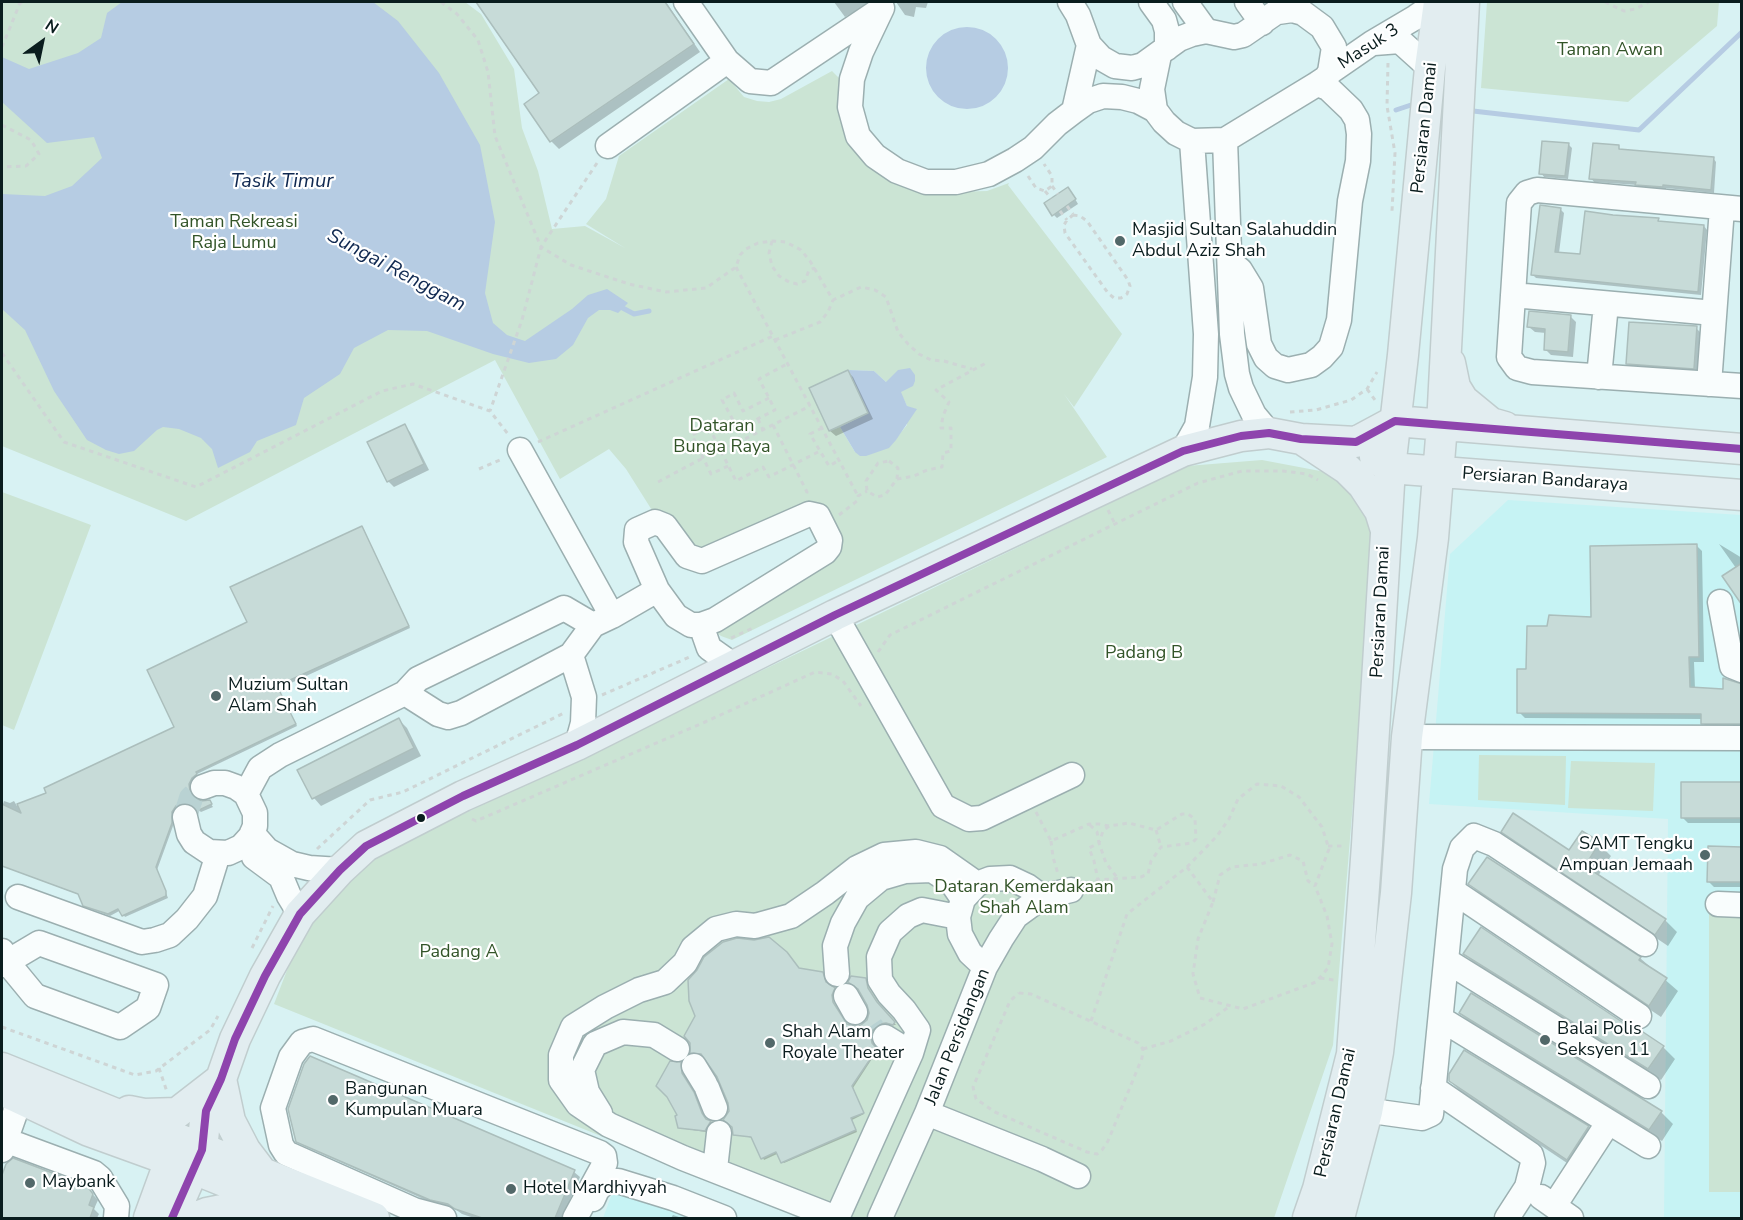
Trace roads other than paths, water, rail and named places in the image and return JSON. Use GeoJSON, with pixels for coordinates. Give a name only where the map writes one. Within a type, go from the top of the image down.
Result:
{"type":"FeatureCollection","features":[{"type":"Feature","properties":{"kind":"main road","name":"Persiaran Damai"},"geometry":{"type":"LineString","coordinates":[[1339,1218],[1353,1109],[1352,1054],[1368,845],[1390,468],[1438,2]]}},
{"type":"Feature","properties":{"kind":"main road","name":"Persiaran Damai"},"geometry":{"type":"LineString","coordinates":[[1308,1218],[1318,1189],[1378,1052],[1396,893],[1407,737],[1433,538],[1442,424],[1464,2]]}},
{"type":"Feature","properties":{"kind":"main road"},"geometry":{"type":"LineString","coordinates":[[1446,343],[1455,387],[1463,400],[1491,423],[1512,430]]}},
{"type":"Feature","properties":{"kind":"main road"},"geometry":{"type":"LineString","coordinates":[[1301,439],[1356,424],[1369,416],[1389,387],[1403,355]]}},
{"type":"Feature","properties":{"kind":"main road"},"geometry":{"type":"LineString","coordinates":[[148,1218],[185,1155],[221,1079],[235,1039],[265,976],[300,914],[357,854],[376,840],[463,796],[577,744],[835,615],[1183,451],[1241,436],[1269,433],[1301,439],[1356,442],[1395,421],[1742,449]]}},
{"type":"Feature","properties":{"kind":"main road"},"geometry":{"type":"LineString","coordinates":[[1301,439],[1347,468],[1363,484],[1380,511],[1386,531]]}},
{"type":"Feature","properties":{"kind":"main road"},"geometry":{"type":"LineString","coordinates":[[1356,442],[1390,468]]}},
{"type":"Feature","properties":{"kind":"main road","name":"Persiaran Bandaraya"},"geometry":{"type":"LineString","coordinates":[[1390,468],[1742,495]]}},
{"type":"Feature","properties":{"kind":"main road"},"geometry":{"type":"LineString","coordinates":[[1433,538],[1441,512],[1459,490],[1473,483],[1512,477]]}},
{"type":"Feature","properties":{"kind":"main road"},"geometry":{"type":"LineString","coordinates":[[2,1068],[70,1097],[281,1203],[316,1218]]}},
{"type":"Feature","properties":{"kind":"main road"},"geometry":{"type":"LineString","coordinates":[[70,1097],[144,1114],[177,1113],[221,1079]]}},
{"type":"Feature","properties":{"kind":"main road"},"geometry":{"type":"LineString","coordinates":[[221,1079],[230,1121],[245,1150],[264,1175]]}},
{"type":"Feature","properties":{"kind":"main road"},"geometry":{"type":"LineString","coordinates":[[11,1095],[89,1131],[119,1150],[143,1178],[148,1218]]}},
{"type":"Feature","properties":{"kind":"main road"},"geometry":{"type":"LineString","coordinates":[[89,1131],[264,1175],[366,1207]]}},
{"type":"Feature","properties":{"kind":"main road"},"geometry":{"type":"LineString","coordinates":[[172,1218],[185,1155]]}},
{"type":"Feature","properties":{"kind":"main road"},"geometry":{"type":"LineString","coordinates":[[194,1218],[227,1209],[281,1203]]}},
{"type":"Feature","properties":{"kind":"street"},"geometry":{"type":"LineString","coordinates":[[686,2],[727,61],[750,81],[771,83],[887,5]]}},
{"type":"Feature","properties":{"kind":"street"},"geometry":{"type":"LineString","coordinates":[[1070,2],[1078,15],[1089,45],[1101,58],[1115,66],[1132,68],[1143,65],[1192,34],[1206,31],[1234,37],[1243,35],[1277,12]]}},
{"type":"Feature","properties":{"kind":"street"},"geometry":{"type":"LineString","coordinates":[[1151,2],[1164,20],[1167,31],[1152,89],[1155,110]]}},
{"type":"Feature","properties":{"kind":"street"},"geometry":{"type":"LineString","coordinates":[[1185,2],[1206,31]]}},
{"type":"Feature","properties":{"kind":"street"},"geometry":{"type":"LineString","coordinates":[[1230,262],[1240,270],[1251,288],[1259,345],[1266,358],[1275,366],[1288,370],[1311,365],[1322,357],[1330,347],[1339,320],[1350,201],[1358,161],[1357,120],[1351,110],[1328,88],[1324,78],[1334,47],[1322,27],[1303,13],[1292,10],[1277,12],[1247,2]]}},
{"type":"Feature","properties":{"kind":"street","name":"Masuk 3"},"geometry":{"type":"LineString","coordinates":[[1225,140],[1438,2]]}},
{"type":"Feature","properties":{"kind":"street"},"geometry":{"type":"LineString","coordinates":[[887,5],[861,52],[852,79],[850,107],[858,136],[874,156],[897,171],[926,182],[956,182],[989,174],[1024,154],[1088,100],[1103,96],[1138,101],[1155,110],[1176,133],[1192,141],[1225,140],[1232,334],[1237,374],[1254,415],[1269,433]]}},
{"type":"Feature","properties":{"kind":"street"},"geometry":{"type":"LineString","coordinates":[[1372,43],[1400,41],[1430,68]]}},
{"type":"Feature","properties":{"kind":"street"},"geometry":{"type":"LineString","coordinates":[[1074,111],[1089,45]]}},
{"type":"Feature","properties":{"kind":"street"},"geometry":{"type":"LineString","coordinates":[[608,146],[727,61]]}},
{"type":"Feature","properties":{"kind":"street"},"geometry":{"type":"LineString","coordinates":[[1183,451],[1197,426],[1205,377],[1206,334],[1192,141]]}},
{"type":"Feature","properties":{"kind":"street"},"geometry":{"type":"LineString","coordinates":[[1709,384],[1714,313],[1732,209],[1537,190],[1527,193],[1520,203],[1509,357],[1517,368],[1532,372],[1599,377],[1709,384],[1742,386]]}},
{"type":"Feature","properties":{"kind":"street"},"geometry":{"type":"LineString","coordinates":[[1513,295],[1714,313]]}},
{"type":"Feature","properties":{"kind":"street"},"geometry":{"type":"LineString","coordinates":[[1599,377],[1606,304]]}},
{"type":"Feature","properties":{"kind":"street"},"geometry":{"type":"LineString","coordinates":[[1232,334],[1257,330]]}},
{"type":"Feature","properties":{"kind":"street"},"geometry":{"type":"LineString","coordinates":[[520,450],[603,621]]}},
{"type":"Feature","properties":{"kind":"street"},"geometry":{"type":"LineString","coordinates":[[809,514],[818,516],[830,540],[825,552],[715,620],[701,625],[691,625],[676,616],[657,590],[636,542],[637,530],[655,522],[665,526],[687,556],[702,561],[809,514]]}},
{"type":"Feature","properties":{"kind":"street"},"geometry":{"type":"LineString","coordinates":[[405,693],[431,710],[448,717],[461,713],[572,655],[603,621],[657,590]]}},
{"type":"Feature","properties":{"kind":"street"},"geometry":{"type":"LineString","coordinates":[[1720,602],[1732,666],[1742,670]]}},
{"type":"Feature","properties":{"kind":"street"},"geometry":{"type":"LineString","coordinates":[[246,794],[260,768],[280,755],[405,693],[418,680],[564,608],[603,621]]}},
{"type":"Feature","properties":{"kind":"street"},"geometry":{"type":"LineString","coordinates":[[835,615],[943,806],[969,819],[982,818],[1072,775]]}},
{"type":"Feature","properties":{"kind":"street"},"geometry":{"type":"LineString","coordinates":[[701,625],[709,648],[732,665]]}},
{"type":"Feature","properties":{"kind":"street"},"geometry":{"type":"LineString","coordinates":[[572,655],[584,697],[583,723],[577,744]]}},
{"type":"Feature","properties":{"kind":"street"},"geometry":{"type":"LineString","coordinates":[[1407,737],[1742,738]]}},
{"type":"Feature","properties":{"kind":"street"},"geometry":{"type":"LineString","coordinates":[[18,897],[142,942],[170,935],[187,919],[204,896],[255,813],[246,794],[236,787],[225,783],[213,783],[203,787]]}},
{"type":"Feature","properties":{"kind":"street"},"geometry":{"type":"LineString","coordinates":[[185,817],[189,834],[194,842],[209,852],[236,845],[267,850],[292,864],[309,868],[340,870]]}},
{"type":"Feature","properties":{"kind":"street"},"geometry":{"type":"LineString","coordinates":[[1353,1109],[1422,1118],[1431,1114],[1455,869],[1462,848],[1474,836],[1494,844],[1645,944]]}},
{"type":"Feature","properties":{"kind":"street"},"geometry":{"type":"LineString","coordinates":[[236,845],[281,877],[288,896],[300,914]]}},
{"type":"Feature","properties":{"kind":"street"},"geometry":{"type":"LineString","coordinates":[[966,900],[922,910],[908,916],[890,932],[879,957],[880,980],[918,1030],[911,1053],[836,1218],[683,1158],[609,1125],[578,1104],[561,1080],[561,1055],[573,1027],[605,1006],[630,994],[665,982],[685,963],[693,948],[716,929],[736,924],[755,926],[791,916],[857,868],[884,855],[916,852],[940,858],[966,900],[960,934],[970,953],[985,967]]}},
{"type":"Feature","properties":{"kind":"street"},"geometry":{"type":"LineString","coordinates":[[911,1053],[859,1009],[835,946],[843,923],[857,898],[881,878],[905,871],[932,870],[952,883],[966,900]]}},
{"type":"Feature","properties":{"kind":"street","name":"Jalan Persidangan"},"geometry":{"type":"LineString","coordinates":[[880,1218],[927,1113],[985,967],[1016,916],[1059,893],[1027,886],[1010,878],[990,879],[966,900]]}},
{"type":"Feature","properties":{"kind":"street"},"geometry":{"type":"LineString","coordinates":[[1453,891],[1639,1016]]}},
{"type":"Feature","properties":{"kind":"street"},"geometry":{"type":"LineString","coordinates":[[39,943],[156,985],[148,1008],[120,1027],[35,996],[3,959],[39,943]]}},
{"type":"Feature","properties":{"kind":"street"},"geometry":{"type":"LineString","coordinates":[[1447,961],[1648,1086]]}},
{"type":"Feature","properties":{"kind":"street"},"geometry":{"type":"LineString","coordinates":[[1441,1019],[1648,1146]]}},
{"type":"Feature","properties":{"kind":"street"},"geometry":{"type":"LineString","coordinates":[[609,1125],[587,1092],[582,1070],[595,1044],[623,1032],[654,1035],[702,1088],[715,1169]]}},
{"type":"Feature","properties":{"kind":"street"},"geometry":{"type":"LineString","coordinates":[[444,1218],[366,1207],[286,1153],[281,1145],[273,1108],[291,1057],[302,1042],[313,1039],[600,1153],[604,1156],[605,1163],[575,1218]]}},
{"type":"Feature","properties":{"kind":"street"},"geometry":{"type":"LineString","coordinates":[[1433,1088],[1531,1155],[1533,1163],[1527,1187],[1507,1218]]}},
{"type":"Feature","properties":{"kind":"street"},"geometry":{"type":"LineString","coordinates":[[11,1095],[3,1145],[94,1173],[100,1178],[117,1206],[116,1218]]}},
{"type":"Feature","properties":{"kind":"street"},"geometry":{"type":"LineString","coordinates":[[927,1113],[1042,1159],[1078,1176]]}},
{"type":"Feature","properties":{"kind":"street"},"geometry":{"type":"LineString","coordinates":[[1527,1187],[1562,1212],[1608,1123]]}},
{"type":"Feature","properties":{"kind":"street"},"geometry":{"type":"LineString","coordinates":[[586,1218],[597,1190],[606,1181],[618,1181],[673,1198],[724,1218]]}},
{"type":"Feature","properties":{"kind":"water","name":"Tasik Timur"},"geometry":{"type":"Polygon","coordinates":[[[122,2],[373,2],[398,21],[439,73],[480,145],[495,222],[485,293],[493,323],[507,335],[525,341],[572,309],[588,295],[607,289],[628,303],[618,313],[599,310],[588,318],[573,345],[556,359],[529,363],[493,354],[427,331],[388,330],[354,348],[340,374],[304,398],[296,425],[257,441],[250,452],[218,468],[212,449],[201,438],[179,429],[163,427],[134,451],[119,454],[87,440],[54,391],[25,330],[2,309],[2,194],[45,196],[72,186],[102,158],[94,137],[47,143],[2,102],[2,57],[29,69],[78,53],[101,38],[107,13],[122,2]]]}},
{"type":"Feature","properties":{"kind":"water"},"geometry":{"type":"Polygon","coordinates":[[[967,27],[983,30],[996,39],[1005,52],[1008,68],[1005,84],[996,97],[983,106],[967,109],[951,106],[938,97],[929,84],[926,68],[929,52],[938,39],[951,30],[967,27]]]}},
{"type":"Feature","properties":{"kind":"water"},"geometry":{"type":"Polygon","coordinates":[[[910,368],[915,375],[915,381],[913,386],[901,392],[907,406],[917,409],[889,448],[860,456],[855,452],[840,427],[868,413],[848,370],[874,371],[886,382],[898,370],[910,368]]]}},
{"type":"Feature","properties":{"kind":"waterway","name":"Sungai Renggam"},"geometry":{"type":"LineString","coordinates":[[1473,111],[1639,130],[1742,32]]}},
{"type":"Feature","properties":{"kind":"waterway","name":"Sungai Renggam"},"geometry":{"type":"LineString","coordinates":[[1396,110],[1414,104]]}},
{"type":"Feature","properties":{"kind":"waterway","name":"Sungai Renggam"},"geometry":{"type":"LineString","coordinates":[[617,305],[634,314],[649,311]]}},
{"type":"Feature","properties":{"kind":"tunnel"},"geometry":{"type":"LineString","coordinates":[[185,817],[191,798],[203,787]]}},
{"type":"Feature","properties":{"kind":"place","name":"Masjid Sultan Salahuddin Abdul Aziz Shah"},"geometry":{"type":"Point","coordinates":[1120,241]}},
{"type":"Feature","properties":{"kind":"place","name":"Muzium Sultan Alam Shah"},"geometry":{"type":"Point","coordinates":[216,696]}},
{"type":"Feature","properties":{"kind":"place","name":"SAMT Tengku Ampuan Jemaah"},"geometry":{"type":"Point","coordinates":[1705,855]}},
{"type":"Feature","properties":{"kind":"place","name":"Balai Polis Seksyen 11"},"geometry":{"type":"Point","coordinates":[1545,1040]}},
{"type":"Feature","properties":{"kind":"place","name":"Shah Alam Royale Theater"},"geometry":{"type":"Point","coordinates":[770,1043]}},
{"type":"Feature","properties":{"kind":"place","name":"Bangunan Kumpulan Muara"},"geometry":{"type":"Point","coordinates":[333,1100]}},
{"type":"Feature","properties":{"kind":"place","name":"Maybank"},"geometry":{"type":"Point","coordinates":[30,1183]}},
{"type":"Feature","properties":{"kind":"place","name":"Hotel Mardhiyyah"},"geometry":{"type":"Point","coordinates":[511,1189]}},
{"type":"Feature","properties":{"kind":"park label","name":"Taman Awan"},"geometry":{"type":"Point","coordinates":[1610,51]}},
{"type":"Feature","properties":{"kind":"park label","name":"Taman Rekreasi Raja Lumu"},"geometry":{"type":"Point","coordinates":[234,233]}},
{"type":"Feature","properties":{"kind":"park label","name":"Dataran Bunga Raya"},"geometry":{"type":"Point","coordinates":[722,437]}},
{"type":"Feature","properties":{"kind":"park label","name":"Padang B"},"geometry":{"type":"Point","coordinates":[1144,654]}},
{"type":"Feature","properties":{"kind":"park label","name":"Dataran Kemerdakaan Shah Alam"},"geometry":{"type":"Point","coordinates":[1024,898]}},
{"type":"Feature","properties":{"kind":"park label","name":"Padang A"},"geometry":{"type":"Point","coordinates":[459,953]}}]}
